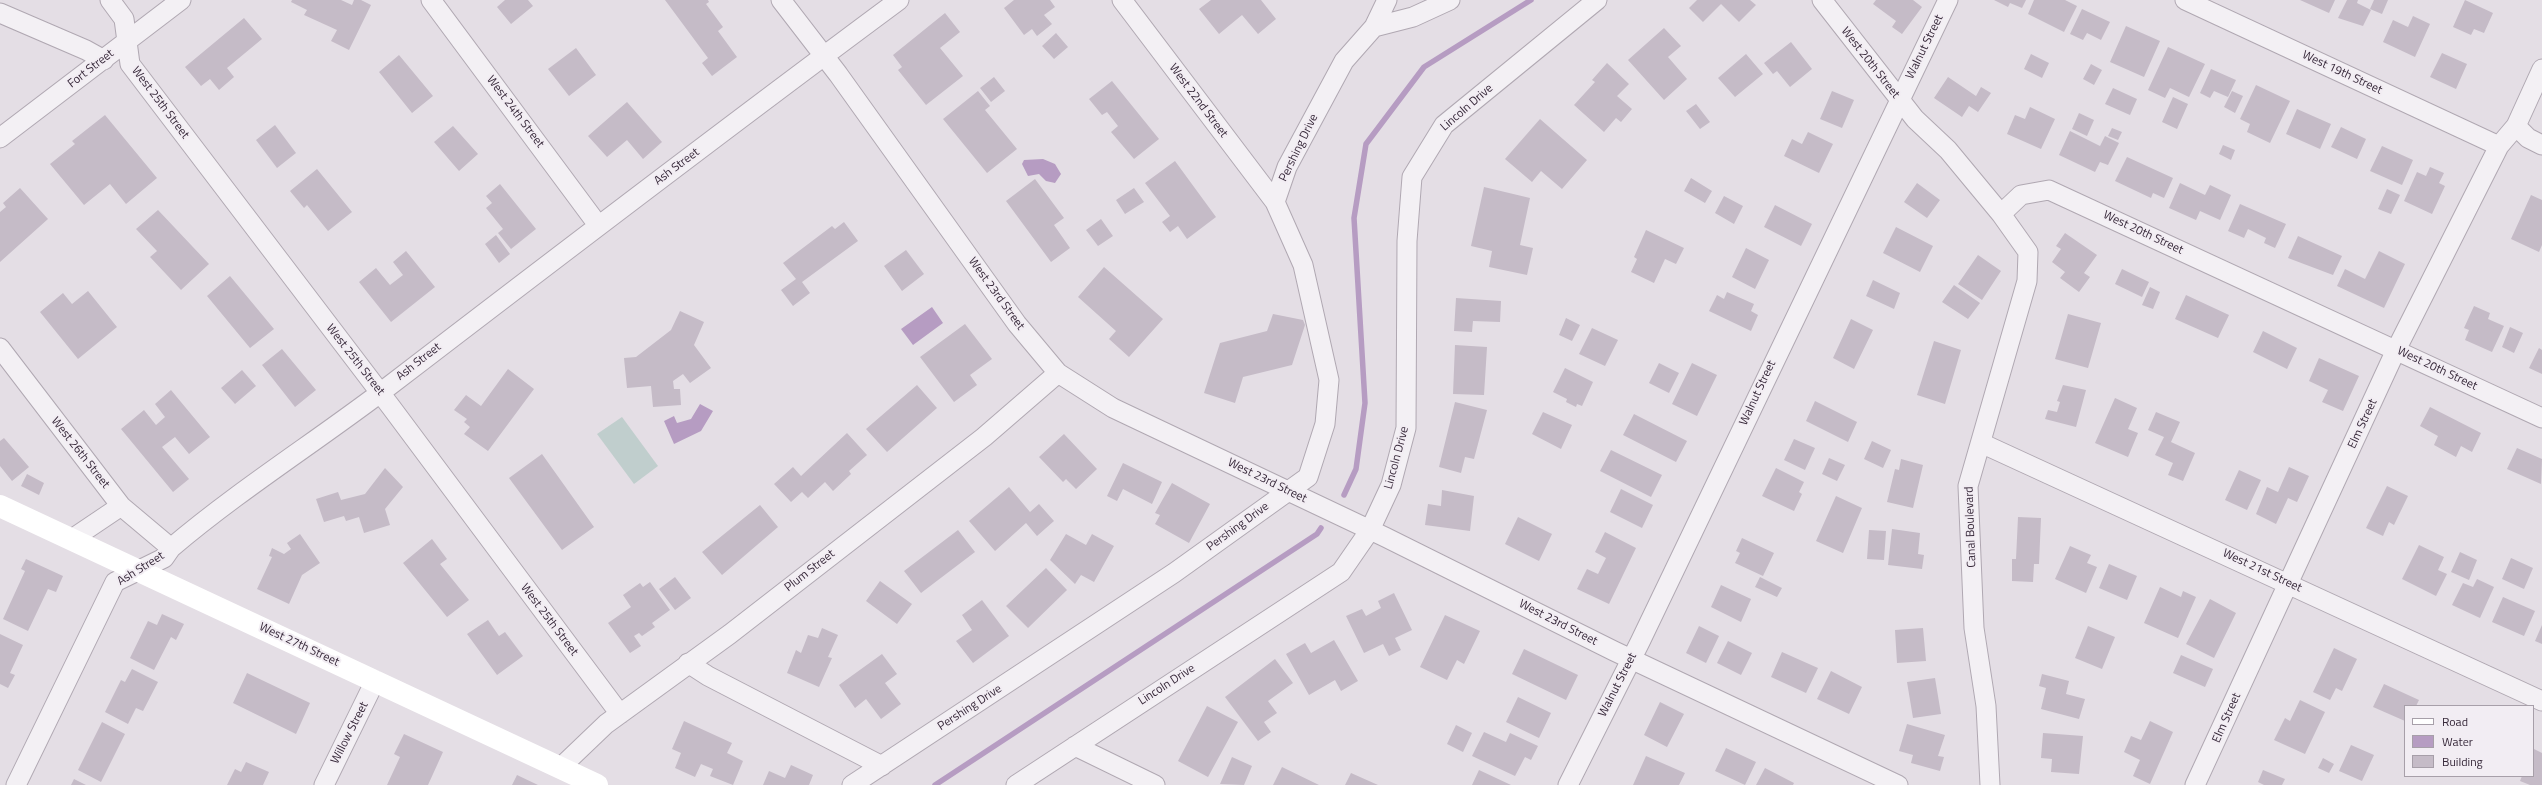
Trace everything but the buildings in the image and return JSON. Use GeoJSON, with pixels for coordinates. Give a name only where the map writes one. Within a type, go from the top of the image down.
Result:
{"type":"FeatureCollection","features":[{"type":"Feature","properties":{"kind":"main road","name":"West 27th Street"},"geometry":{"type":"LineString","coordinates":[[0,506],[597,785]]}},
{"type":"Feature","properties":{"kind":"street","name":"West 25th Street"},"geometry":{"type":"LineString","coordinates":[[110,0],[124,18],[130,64],[380,393],[620,714]]}},
{"type":"Feature","properties":{"kind":"street","name":"Fort Street"},"geometry":{"type":"LineString","coordinates":[[0,138],[181,0]]}},
{"type":"Feature","properties":{"kind":"street","name":"West 24th Street"},"geometry":{"type":"LineString","coordinates":[[431,0],[598,225]]}},
{"type":"Feature","properties":{"kind":"street","name":"West 23rd Street"},"geometry":{"type":"LineString","coordinates":[[780,0],[824,56],[1017,324],[1058,373],[1114,408],[1370,530],[1632,659],[1898,785]]}},
{"type":"Feature","properties":{"kind":"street","name":"Ash Street"},"geometry":{"type":"LineString","coordinates":[[16,785],[115,582],[164,558],[171,548],[225,504],[265,478],[380,393],[598,225],[899,0]]}},
{"type":"Feature","properties":{"kind":"street","name":"West 22nd Street"},"geometry":{"type":"LineString","coordinates":[[1122,0],[1275,202]]}},
{"type":"Feature","properties":{"kind":"street"},"geometry":{"type":"LineString","coordinates":[[1374,27],[1387,0]]}},
{"type":"Feature","properties":{"kind":"street"},"geometry":{"type":"LineString","coordinates":[[1374,27],[1413,17],[1450,0]]}},
{"type":"Feature","properties":{"kind":"street","name":"Lincoln Drive"},"geometry":{"type":"LineString","coordinates":[[1016,785],[1341,572],[1370,530],[1391,485],[1406,428],[1407,240],[1412,177],[1444,125],[1597,0]]}},
{"type":"Feature","properties":{"kind":"street","name":"West 20th Street"},"geometry":{"type":"LineString","coordinates":[[1822,0],[1915,119],[1948,150],[2001,214],[2021,195],[2049,190],[2542,418]]}},
{"type":"Feature","properties":{"kind":"street","name":"Walnut Street"},"geometry":{"type":"LineString","coordinates":[[1568,785],[1632,659],[1948,0]]}},
{"type":"Feature","properties":{"kind":"street","name":"West 19th Street"},"geometry":{"type":"LineString","coordinates":[[2185,0],[2499,146]]}},
{"type":"Feature","properties":{"kind":"street"},"geometry":{"type":"LineString","coordinates":[[0,13],[86,50],[104,60]]}},
{"type":"Feature","properties":{"kind":"street","name":"Pershing Drive"},"geometry":{"type":"LineString","coordinates":[[852,785],[1174,573],[1308,477],[1325,424],[1330,380],[1303,265],[1275,202],[1287,167],[1344,61],[1374,27]]}},
{"type":"Feature","properties":{"kind":"street","name":"Elm Street"},"geometry":{"type":"LineString","coordinates":[[2195,785],[2287,583],[2396,350],[2499,146],[2516,126],[2542,69]]}},
{"type":"Feature","properties":{"kind":"street"},"geometry":{"type":"LineString","coordinates":[[2516,126],[2528,138],[2542,145]]}},
{"type":"Feature","properties":{"kind":"street","name":"Canal Boulevard"},"geometry":{"type":"LineString","coordinates":[[1990,785],[1986,706],[1974,628],[1968,486],[2028,281],[2028,252],[2001,214]]}},
{"type":"Feature","properties":{"kind":"street","name":"West 26th Street"},"geometry":{"type":"LineString","coordinates":[[0,348],[121,506],[171,548]]}},
{"type":"Feature","properties":{"kind":"street","name":"Plum Street"},"geometry":{"type":"LineString","coordinates":[[561,767],[576,751],[620,714],[688,663],[730,634],[984,437],[1058,373]]}},
{"type":"Feature","properties":{"kind":"street","name":"West 21st Street"},"geometry":{"type":"LineString","coordinates":[[1981,443],[2542,701]]}},
{"type":"Feature","properties":{"kind":"street"},"geometry":{"type":"LineString","coordinates":[[72,539],[121,506]]}},
{"type":"Feature","properties":{"kind":"street"},"geometry":{"type":"LineString","coordinates":[[688,663],[708,676],[882,766]]}},
{"type":"Feature","properties":{"kind":"street","name":"Willow Street"},"geometry":{"type":"LineString","coordinates":[[324,785],[375,680]]}},
{"type":"Feature","properties":{"kind":"street"},"geometry":{"type":"LineString","coordinates":[[1075,746],[1155,785]]}},
{"type":"Feature","properties":{"kind":"shaded area"},"geometry":{"type":"Polygon","coordinates":[[[622,417],[658,466],[634,484],[597,434],[622,417]]]}},
{"type":"Feature","properties":{"kind":"water"},"geometry":{"type":"Polygon","coordinates":[[[1043,159],[1055,164],[1061,174],[1055,183],[1046,181],[1039,174],[1028,176],[1022,164],[1024,160],[1043,159]]]}},
{"type":"Feature","properties":{"kind":"water"},"geometry":{"type":"Polygon","coordinates":[[[932,307],[943,323],[913,345],[901,329],[932,307]]]}},
{"type":"Feature","properties":{"kind":"water"},"geometry":{"type":"Polygon","coordinates":[[[700,404],[713,411],[701,431],[674,444],[664,421],[674,416],[677,423],[691,419],[700,404]]]}},
{"type":"Feature","properties":{"kind":"waterway"},"geometry":{"type":"LineString","coordinates":[[1344,495],[1356,469],[1365,403],[1354,218],[1366,144],[1424,67],[1531,0]]}},
{"type":"Feature","properties":{"kind":"waterway"},"geometry":{"type":"LineString","coordinates":[[935,785],[1317,534],[1321,528]]}}]}
